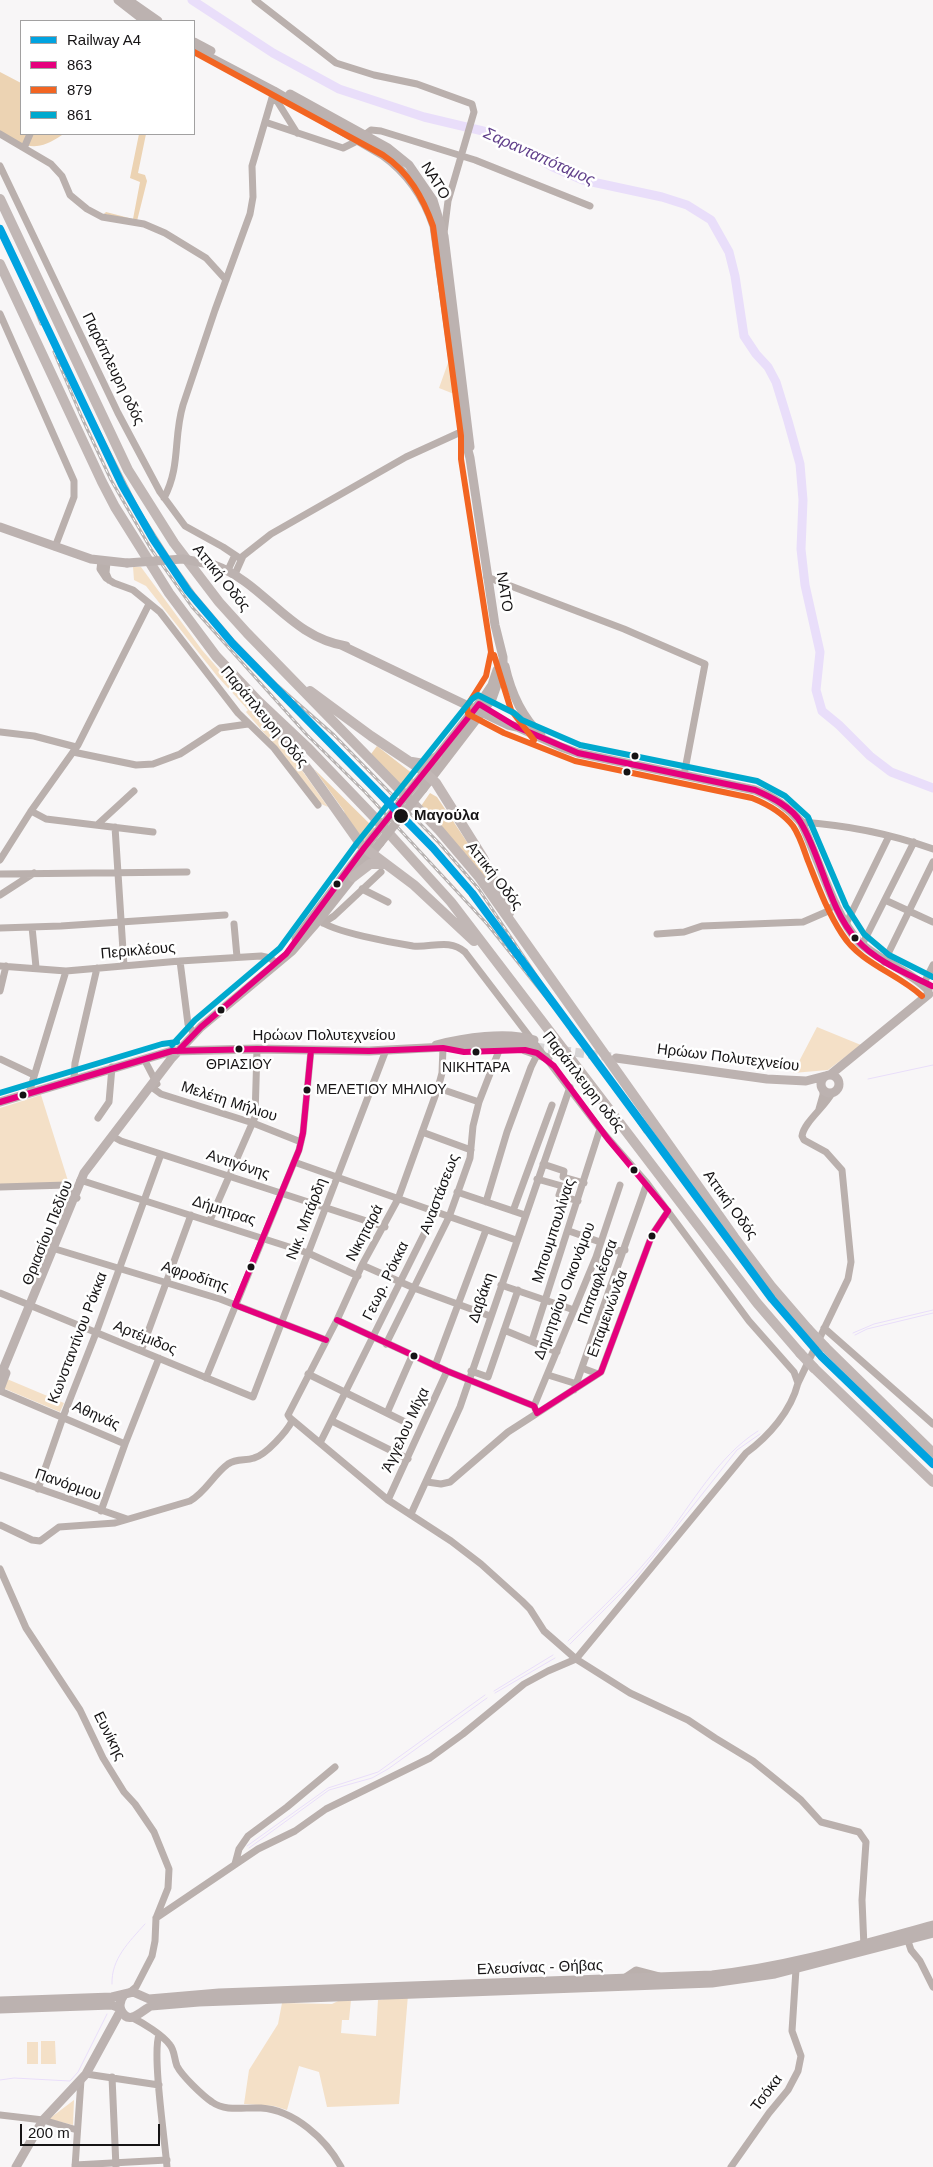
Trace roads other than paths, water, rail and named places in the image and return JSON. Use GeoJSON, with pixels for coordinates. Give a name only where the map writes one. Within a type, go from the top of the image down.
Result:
{"type":"FeatureCollection","features":[{"type":"Feature","properties":{"kind":"highway","name":"Αττική Οδός"},"geometry":{"type":"LineString","coordinates":[[0,199],[124,461],[143,496],[198,576],[264,651],[438,830],[479,877],[734,1237],[771,1286],[824,1347],[933,1453]]}},
{"type":"Feature","properties":{"kind":"highway"},"geometry":{"type":"LineString","coordinates":[[0,264],[115,507],[175,600],[216,656],[258,701],[309,749],[414,859],[451,902],[751,1295],[800,1354],[933,1482]]}},
{"type":"Feature","properties":{"kind":"highway"},"geometry":{"type":"LineString","coordinates":[[264,651],[336,711],[428,775],[438,786],[483,858],[509,910],[511,921]]}},
{"type":"Feature","properties":{"kind":"highway"},"geometry":{"type":"LineString","coordinates":[[258,701],[263,714],[383,868],[429,899],[469,936],[492,963],[510,978]]}},
{"type":"Feature","properties":{"kind":"highway"},"geometry":{"type":"LineString","coordinates":[[410,761],[424,764],[437,757]]}},
{"type":"Feature","properties":{"kind":"highway"},"geometry":{"type":"LineString","coordinates":[[353,877],[370,864],[380,863],[383,868]]}},
{"type":"Feature","properties":{"kind":"main road"},"geometry":{"type":"LineString","coordinates":[[118,0],[144,20]]}},
{"type":"Feature","properties":{"kind":"main road"},"geometry":{"type":"LineString","coordinates":[[128,0],[157,20]]}},
{"type":"Feature","properties":{"kind":"main road","name":"ΝΑΤΟ"},"geometry":{"type":"LineString","coordinates":[[195,43],[361,137],[403,171],[418,191],[430,215],[436,237],[463,431],[470,458],[487,577],[498,640],[503,657],[504,668],[500,681],[286,954]]}},
{"type":"Feature","properties":{"kind":"main road","name":"ΝΑΤΟ"},"geometry":{"type":"LineString","coordinates":[[195,50],[274,96],[400,156],[418,176],[433,200],[444,236],[470,435],[470,458]]}},
{"type":"Feature","properties":{"kind":"main road"},"geometry":{"type":"LineString","coordinates":[[0,527],[55,547],[104,561],[127,563],[183,560],[214,564],[232,572],[303,630],[341,645],[463,703],[480,708]]}},
{"type":"Feature","properties":{"kind":"main road","name":"ΝΑΤΟ"},"geometry":{"type":"LineString","coordinates":[[428,775],[437,757],[466,720],[480,708],[494,679],[499,660],[498,640]]}},
{"type":"Feature","properties":{"kind":"main road"},"geometry":{"type":"LineString","coordinates":[[341,645],[352,647],[382,660],[510,721],[517,727],[569,750],[594,757],[755,790],[786,806],[801,822],[846,924],[862,945],[884,962],[930,989],[831,1077],[822,1082],[826,1089],[838,1088],[831,1077]]}},
{"type":"Feature","properties":{"kind":"main road"},"geometry":{"type":"LineString","coordinates":[[503,657],[508,678],[524,718],[547,741]]}},
{"type":"Feature","properties":{"kind":"main road"},"geometry":{"type":"LineString","coordinates":[[463,703],[468,711],[466,720]]}},
{"type":"Feature","properties":{"kind":"main road","name":"ΝΑΤΟ"},"geometry":{"type":"LineString","coordinates":[[286,954],[321,922],[353,877],[368,851]]}},
{"type":"Feature","properties":{"kind":"main road","name":"Θριασίου Πεδίου"},"geometry":{"type":"LineString","coordinates":[[0,1390],[82,1180],[175,1060],[178,1051],[194,1034],[286,954]]}},
{"type":"Feature","properties":{"kind":"main road"},"geometry":{"type":"LineString","coordinates":[[424,1048],[464,1039],[519,1037],[526,1034],[526,1030]]}},
{"type":"Feature","properties":{"kind":"main road"},"geometry":{"type":"LineString","coordinates":[[519,1037],[536,1047],[548,1058]]}},
{"type":"Feature","properties":{"kind":"main road","name":"Ηρώων Πολυτεχνείου"},"geometry":{"type":"LineString","coordinates":[[0,1102],[165,1052],[257,1049],[386,1050],[502,1044],[536,1047]]}},
{"type":"Feature","properties":{"kind":"main road"},"geometry":{"type":"LineString","coordinates":[[443,1048],[454,1052],[536,1047]]}},
{"type":"Feature","properties":{"kind":"main road","name":"Ηρώων Πολυτεχνείου"},"geometry":{"type":"LineString","coordinates":[[616,1058],[767,1079],[806,1081],[831,1077]]}},
{"type":"Feature","properties":{"kind":"main road","name":"Ηρώων Πολυτεχνείου"},"geometry":{"type":"LineString","coordinates":[[806,1081],[826,1089]]}},
{"type":"Feature","properties":{"kind":"main road","name":"Θριασίου Πεδίου"},"geometry":{"type":"LineString","coordinates":[[0,1377],[32,1305]]}},
{"type":"Feature","properties":{"kind":"main road","name":"Ελευσίνας - Θήβας"},"geometry":{"type":"LineString","coordinates":[[105,2041],[121,2024],[131,2017],[139,2016],[144,2011],[155,2006],[219,2001],[712,1983],[756,1978],[796,1969],[906,1936],[933,1925]]}},
{"type":"Feature","properties":{"kind":"main road","name":"Ελευσίνας - Θήβας"},"geometry":{"type":"LineString","coordinates":[[906,1936],[933,1933]]}},
{"type":"Feature","properties":{"kind":"main road","name":"Ελευσίνας - Θήβας"},"geometry":{"type":"LineString","coordinates":[[0,2001],[127,1994],[149,1999],[219,1993],[712,1975],[755,1970],[865,1947]]}},
{"type":"Feature","properties":{"kind":"main road"},"geometry":{"type":"LineString","coordinates":[[16,2167],[43,2120],[84,2077],[121,2009],[120,2002],[127,1994]]}},
{"type":"Feature","properties":{"kind":"main road"},"geometry":{"type":"LineString","coordinates":[[142,1996],[144,2011]]}},
{"type":"Feature","properties":{"kind":"main road"},"geometry":{"type":"LineString","coordinates":[[0,2009],[112,2005],[131,2017]]}},
{"type":"Feature","properties":{"kind":"street"},"geometry":{"type":"LineString","coordinates":[[255,0],[336,63],[374,75],[417,84],[468,101],[473,106],[474,112],[448,201],[444,236]]}},
{"type":"Feature","properties":{"kind":"street"},"geometry":{"type":"LineString","coordinates":[[274,96],[297,133]]}},
{"type":"Feature","properties":{"kind":"street"},"geometry":{"type":"LineString","coordinates":[[164,498],[172,483],[176,466],[179,419],[252,206],[252,166],[274,96]]}},
{"type":"Feature","properties":{"kind":"street"},"geometry":{"type":"LineString","coordinates":[[265,122],[343,148],[375,129],[460,157],[475,160],[590,206]]}},
{"type":"Feature","properties":{"kind":"street"},"geometry":{"type":"LineString","coordinates":[[0,134],[51,164],[62,176],[70,195],[78,203],[102,217],[144,224],[166,233],[198,252],[226,280]]}},
{"type":"Feature","properties":{"kind":"street"},"geometry":{"type":"LineString","coordinates":[[24,148],[30,135]]}},
{"type":"Feature","properties":{"kind":"street","name":"Παράπλευρη οδός"},"geometry":{"type":"LineString","coordinates":[[0,166],[122,422],[150,475],[180,522],[190,530],[238,557]]}},
{"type":"Feature","properties":{"kind":"street"},"geometry":{"type":"LineString","coordinates":[[0,314],[74,481],[74,497],[55,547]]}},
{"type":"Feature","properties":{"kind":"street"},"geometry":{"type":"LineString","coordinates":[[232,572],[238,557],[271,534],[406,456],[463,431]]}},
{"type":"Feature","properties":{"kind":"street"},"geometry":{"type":"LineString","coordinates":[[0,860],[31,810],[75,749],[149,604],[133,590],[109,580],[104,561]]}},
{"type":"Feature","properties":{"kind":"street"},"geometry":{"type":"LineString","coordinates":[[487,577],[624,629],[705,664],[684,775]]}},
{"type":"Feature","properties":{"kind":"street","name":"Παράπλευρη Οδός"},"geometry":{"type":"LineString","coordinates":[[149,604],[160,612],[248,724],[274,748],[318,805]]}},
{"type":"Feature","properties":{"kind":"street"},"geometry":{"type":"LineString","coordinates":[[0,732],[34,736],[136,765],[153,764],[180,754],[220,728],[248,724]]}},
{"type":"Feature","properties":{"kind":"street"},"geometry":{"type":"LineString","coordinates":[[97,824],[134,791]]}},
{"type":"Feature","properties":{"kind":"street"},"geometry":{"type":"LineString","coordinates":[[31,810],[46,819],[153,832]]}},
{"type":"Feature","properties":{"kind":"street"},"geometry":{"type":"LineString","coordinates":[[801,822],[829,824],[889,836],[933,849]]}},
{"type":"Feature","properties":{"kind":"street"},"geometry":{"type":"LineString","coordinates":[[115,827],[124,966]]}},
{"type":"Feature","properties":{"kind":"street"},"geometry":{"type":"LineString","coordinates":[[846,924],[889,836]]}},
{"type":"Feature","properties":{"kind":"street"},"geometry":{"type":"LineString","coordinates":[[862,945],[914,842]]}},
{"type":"Feature","properties":{"kind":"street"},"geometry":{"type":"LineString","coordinates":[[884,962],[933,862]]}},
{"type":"Feature","properties":{"kind":"street"},"geometry":{"type":"LineString","coordinates":[[321,922],[334,916],[383,868]]}},
{"type":"Feature","properties":{"kind":"street"},"geometry":{"type":"LineString","coordinates":[[0,874],[117,871],[187,872]]}},
{"type":"Feature","properties":{"kind":"street"},"geometry":{"type":"LineString","coordinates":[[0,895],[34,873]]}},
{"type":"Feature","properties":{"kind":"street"},"geometry":{"type":"LineString","coordinates":[[362,889],[388,902]]}},
{"type":"Feature","properties":{"kind":"street"},"geometry":{"type":"LineString","coordinates":[[885,900],[933,922]]}},
{"type":"Feature","properties":{"kind":"street"},"geometry":{"type":"LineString","coordinates":[[657,934],[684,932],[702,926],[803,922],[826,912],[836,903]]}},
{"type":"Feature","properties":{"kind":"street"},"geometry":{"type":"LineString","coordinates":[[0,928],[225,915]]}},
{"type":"Feature","properties":{"kind":"street","name":"Παράπλευρη οδός"},"geometry":{"type":"LineString","coordinates":[[321,922],[350,932],[413,946],[450,944],[460,948],[526,1030],[536,1047],[548,1058],[600,1128],[668,1211],[749,1321],[794,1372],[798,1384]]}},
{"type":"Feature","properties":{"kind":"street"},"geometry":{"type":"LineString","coordinates":[[234,924],[237,957]]}},
{"type":"Feature","properties":{"kind":"street"},"geometry":{"type":"LineString","coordinates":[[32,927],[36,967]]}},
{"type":"Feature","properties":{"kind":"street","name":"Περικλέους"},"geometry":{"type":"LineString","coordinates":[[3,966],[36,967],[66,971],[237,957],[266,957],[276,963]]}},
{"type":"Feature","properties":{"kind":"street"},"geometry":{"type":"LineString","coordinates":[[180,961],[188,1024],[194,1034]]}},
{"type":"Feature","properties":{"kind":"street"},"geometry":{"type":"LineString","coordinates":[[930,989],[933,965]]}},
{"type":"Feature","properties":{"kind":"street"},"geometry":{"type":"LineString","coordinates":[[0,991],[3,966]]}},
{"type":"Feature","properties":{"kind":"street"},"geometry":{"type":"LineString","coordinates":[[74,1079],[75,1063],[97,968]]}},
{"type":"Feature","properties":{"kind":"street"},"geometry":{"type":"LineString","coordinates":[[29,1093],[66,971]]}},
{"type":"Feature","properties":{"kind":"street"},"geometry":{"type":"LineString","coordinates":[[486,1202],[507,1132],[531,1067],[536,1047]]}},
{"type":"Feature","properties":{"kind":"street","name":"Νικηταρά"},"geometry":{"type":"LineString","coordinates":[[292,1421],[288,1414],[337,1320],[362,1265],[398,1199],[438,1088],[442,1073],[443,1048]]}},
{"type":"Feature","properties":{"kind":"street","name":"Αναστάσεως"},"geometry":{"type":"LineString","coordinates":[[386,1344],[449,1216],[470,1158],[473,1126],[479,1102],[500,1048]]}},
{"type":"Feature","properties":{"kind":"street"},"geometry":{"type":"LineString","coordinates":[[210,1220],[255,1116],[258,1077],[257,1049]]}},
{"type":"Feature","properties":{"kind":"street"},"geometry":{"type":"LineString","coordinates":[[206,1378],[301,1142],[311,1050]]}},
{"type":"Feature","properties":{"kind":"street","name":"Νικ. Μπάρδη"},"geometry":{"type":"LineString","coordinates":[[253,1397],[386,1050]]}},
{"type":"Feature","properties":{"kind":"street"},"geometry":{"type":"LineString","coordinates":[[0,1059],[34,1075]]}},
{"type":"Feature","properties":{"kind":"street"},"geometry":{"type":"LineString","coordinates":[[144,1059],[154,1085]]}},
{"type":"Feature","properties":{"kind":"street"},"geometry":{"type":"LineString","coordinates":[[98,1118],[109,1102],[112,1068]]}},
{"type":"Feature","properties":{"kind":"street","name":"Μελέτη Μήλιου"},"geometry":{"type":"LineString","coordinates":[[154,1085],[161,1094],[253,1123],[301,1142]]}},
{"type":"Feature","properties":{"kind":"street","name":"Δαβάκη"},"geometry":{"type":"LineString","coordinates":[[411,1514],[460,1407],[570,1087]]}},
{"type":"Feature","properties":{"kind":"street"},"geometry":{"type":"LineString","coordinates":[[438,1088],[479,1102]]}},
{"type":"Feature","properties":{"kind":"street"},"geometry":{"type":"LineString","coordinates":[[156,1918],[234,1864],[258,1849],[294,1831],[326,1809],[430,1758],[463,1734],[524,1684],[576,1659],[746,1453],[774,1429],[798,1384],[848,1279],[851,1262],[842,1170],[828,1154],[804,1140],[802,1136],[804,1129],[817,1114],[826,1089]]}},
{"type":"Feature","properties":{"kind":"street"},"geometry":{"type":"LineString","coordinates":[[513,1211],[552,1104]]}},
{"type":"Feature","properties":{"kind":"street","name":"Μπουμπουλίνας"},"geometry":{"type":"LineString","coordinates":[[532,1342],[569,1231],[600,1128]]}},
{"type":"Feature","properties":{"kind":"street"},"geometry":{"type":"LineString","coordinates":[[422,1132],[471,1150]]}},
{"type":"Feature","properties":{"kind":"street","name":"Αντιγόνης"},"geometry":{"type":"LineString","coordinates":[[114,1137],[228,1177],[384,1227]]}},
{"type":"Feature","properties":{"kind":"street","name":"Κωνσταντίνου Ρόκκα"},"geometry":{"type":"LineString","coordinates":[[38,1489],[161,1154]]}},
{"type":"Feature","properties":{"kind":"street"},"geometry":{"type":"LineString","coordinates":[[294,1162],[516,1240]]}},
{"type":"Feature","properties":{"kind":"street"},"geometry":{"type":"LineString","coordinates":[[543,1164],[564,1171],[563,1177],[584,1183]]}},
{"type":"Feature","properties":{"kind":"street"},"geometry":{"type":"LineString","coordinates":[[537,1179],[562,1186],[559,1195],[578,1201]]}},
{"type":"Feature","properties":{"kind":"street","name":"Δήμητρας"},"geometry":{"type":"LineString","coordinates":[[82,1180],[144,1198],[308,1253],[358,1276]]}},
{"type":"Feature","properties":{"kind":"street","name":"Παπαφλέσσα"},"geometry":{"type":"LineString","coordinates":[[575,1387],[647,1184]]}},
{"type":"Feature","properties":{"kind":"street"},"geometry":{"type":"LineString","coordinates":[[0,1187],[68,1185],[75,1198]]}},
{"type":"Feature","properties":{"kind":"street","name":"Δημητρίου Οικονόμου"},"geometry":{"type":"LineString","coordinates":[[535,1410],[591,1267],[620,1185]]}},
{"type":"Feature","properties":{"kind":"street"},"geometry":{"type":"LineString","coordinates":[[457,1192],[525,1215]]}},
{"type":"Feature","properties":{"kind":"street","name":"Επαμεινώνδα"},"geometry":{"type":"LineString","coordinates":[[427,1482],[441,1484],[450,1482],[535,1410],[598,1374],[605,1365],[652,1235],[668,1211]]}},
{"type":"Feature","properties":{"kind":"street","name":"Γεωρ. Ρόκκα"},"geometry":{"type":"LineString","coordinates":[[320,1443],[435,1212]]}},
{"type":"Feature","properties":{"kind":"street"},"geometry":{"type":"LineString","coordinates":[[141,1351],[191,1215]]}},
{"type":"Feature","properties":{"kind":"street"},"geometry":{"type":"LineString","coordinates":[[435,1366],[460,1305],[486,1230]]}},
{"type":"Feature","properties":{"kind":"street"},"geometry":{"type":"LineString","coordinates":[[569,1231],[600,1242]]}},
{"type":"Feature","properties":{"kind":"street","name":"Αφροδίτης"},"geometry":{"type":"LineString","coordinates":[[54,1249],[166,1282],[235,1305],[326,1340]]}},
{"type":"Feature","properties":{"kind":"street"},"geometry":{"type":"LineString","coordinates":[[591,1267],[611,1251],[625,1250]]}},
{"type":"Feature","properties":{"kind":"street"},"geometry":{"type":"LineString","coordinates":[[362,1265],[414,1288],[490,1316]]}},
{"type":"Feature","properties":{"kind":"street"},"geometry":{"type":"LineString","coordinates":[[501,1285],[574,1310]]}},
{"type":"Feature","properties":{"kind":"street"},"geometry":{"type":"LineString","coordinates":[[471,1371],[488,1377],[518,1290]]}},
{"type":"Feature","properties":{"kind":"street","name":"Αρτέμιδος"},"geometry":{"type":"LineString","coordinates":[[0,1293],[253,1397]]}},
{"type":"Feature","properties":{"kind":"street"},"geometry":{"type":"LineString","coordinates":[[337,1320],[412,1356],[535,1410]]}},
{"type":"Feature","properties":{"kind":"street"},"geometry":{"type":"LineString","coordinates":[[824,1328],[933,1424]]}},
{"type":"Feature","properties":{"kind":"street"},"geometry":{"type":"LineString","coordinates":[[504,1330],[557,1352]]}},
{"type":"Feature","properties":{"kind":"street"},"geometry":{"type":"LineString","coordinates":[[387,1413],[412,1356]]}},
{"type":"Feature","properties":{"kind":"street"},"geometry":{"type":"LineString","coordinates":[[101,1511],[124,1444],[159,1358]]}},
{"type":"Feature","properties":{"kind":"street"},"geometry":{"type":"LineString","coordinates":[[582,1368],[598,1374]]}},
{"type":"Feature","properties":{"kind":"street","name":"Άγγελου Μίχα"},"geometry":{"type":"LineString","coordinates":[[388,1500],[447,1371]]}},
{"type":"Feature","properties":{"kind":"street"},"geometry":{"type":"LineString","coordinates":[[308,1374],[409,1424]]}},
{"type":"Feature","properties":{"kind":"street"},"geometry":{"type":"LineString","coordinates":[[548,1375],[575,1387]]}},
{"type":"Feature","properties":{"kind":"street","name":"Αθηνάς"},"geometry":{"type":"LineString","coordinates":[[0,1390],[124,1444]]}},
{"type":"Feature","properties":{"kind":"street"},"geometry":{"type":"LineString","coordinates":[[0,1525],[32,1540],[40,1541],[59,1527],[99,1525],[128,1520],[190,1502],[200,1495],[228,1464],[237,1459],[256,1458],[287,1430],[292,1421],[388,1500],[451,1541],[481,1564],[530,1609],[544,1631],[576,1659],[630,1693],[688,1720],[753,1761],[801,1800],[821,1822],[860,1832],[866,1842],[862,1900],[865,1947]]}},
{"type":"Feature","properties":{"kind":"street"},"geometry":{"type":"LineString","coordinates":[[332,1421],[408,1459]]}},
{"type":"Feature","properties":{"kind":"street","name":"Πανόρμου"},"geometry":{"type":"LineString","coordinates":[[0,1475],[128,1520]]}},
{"type":"Feature","properties":{"kind":"street","name":"Ευνίκης"},"geometry":{"type":"LineString","coordinates":[[0,1569],[26,1628],[80,1710],[103,1758],[124,1792],[145,1818],[164,1853],[170,1876],[164,1900],[156,1918],[154,1946],[144,1973]]}},
{"type":"Feature","properties":{"kind":"street"},"geometry":{"type":"LineString","coordinates":[[234,1864],[239,1850],[248,1836],[287,1807],[334,1767]]}},
{"type":"Feature","properties":{"kind":"street"},"geometry":{"type":"LineString","coordinates":[[906,1936],[933,1987]]}},
{"type":"Feature","properties":{"kind":"street","name":"Τσόκα"},"geometry":{"type":"LineString","coordinates":[[731,2167],[769,2113],[788,2090],[798,2071],[801,2056],[792,2031],[796,1969]]}},
{"type":"Feature","properties":{"kind":"street"},"geometry":{"type":"LineString","coordinates":[[127,1994],[136,1987],[144,1973]]}},
{"type":"Feature","properties":{"kind":"street"},"geometry":{"type":"LineString","coordinates":[[142,1996],[144,1973]]}},
{"type":"Feature","properties":{"kind":"street"},"geometry":{"type":"LineString","coordinates":[[144,2011],[146,2020],[171,2046],[179,2069],[213,2103],[225,2108],[262,2108],[283,2113],[315,2135],[332,2152],[341,2167]]}},
{"type":"Feature","properties":{"kind":"street"},"geometry":{"type":"LineString","coordinates":[[131,2017],[157,2033]]}},
{"type":"Feature","properties":{"kind":"street"},"geometry":{"type":"LineString","coordinates":[[157,2033],[159,2084],[167,2164],[75,2166],[77,2130],[84,2077],[112,2078],[159,2084]]}},
{"type":"Feature","properties":{"kind":"street"},"geometry":{"type":"LineString","coordinates":[[112,2078],[116,2165]]}},
{"type":"Feature","properties":{"kind":"street"},"geometry":{"type":"LineString","coordinates":[[0,2115],[43,2120],[77,2130]]}},
{"type":"Feature","properties":{"kind":"waterway","name":"Σαρανταπόταμος"},"geometry":{"type":"LineString","coordinates":[[192,0],[273,53],[339,89],[424,117],[483,131],[498,137],[553,167],[583,180],[662,197],[687,205],[711,220],[729,252],[735,276],[744,336],[756,354],[768,367],[776,382],[800,464],[803,500],[801,549],[805,585],[820,652],[816,690],[822,711],[870,756],[891,772],[933,788]]}},
{"type":"Feature","properties":{"kind":"waterway"},"geometry":{"type":"LineString","coordinates":[[868,1079],[933,1065]]}},
{"type":"Feature","properties":{"kind":"waterway"},"geometry":{"type":"LineString","coordinates":[[853,1333],[874,1324],[933,1310]]}},
{"type":"Feature","properties":{"kind":"waterway"},"geometry":{"type":"LineString","coordinates":[[855,1335],[867,1329],[933,1313]]}},
{"type":"Feature","properties":{"kind":"waterway"},"geometry":{"type":"LineString","coordinates":[[568,1641],[641,1567],[674,1527],[718,1467],[744,1441],[758,1431]]}},
{"type":"Feature","properties":{"kind":"waterway"},"geometry":{"type":"LineString","coordinates":[[570,1644],[636,1578],[737,1450],[760,1434]]}},
{"type":"Feature","properties":{"kind":"waterway"},"geometry":{"type":"LineString","coordinates":[[494,1691],[553,1655]]}},
{"type":"Feature","properties":{"kind":"waterway"},"geometry":{"type":"LineString","coordinates":[[495,1693],[555,1658]]}},
{"type":"Feature","properties":{"kind":"waterway"},"geometry":{"type":"LineString","coordinates":[[247,1846],[328,1788],[378,1772],[485,1695]]}},
{"type":"Feature","properties":{"kind":"waterway"},"geometry":{"type":"LineString","coordinates":[[249,1848],[329,1790],[372,1778],[388,1769],[487,1698]]}},
{"type":"Feature","properties":{"kind":"waterway"},"geometry":{"type":"LineString","coordinates":[[112,1984],[114,1967],[122,1951],[145,1924]]}},
{"type":"Feature","properties":{"kind":"waterway"},"geometry":{"type":"LineString","coordinates":[[0,2080],[14,2078],[70,2081],[78,2072],[107,2014]]}},
{"type":"Feature","properties":{"kind":"tunnel"},"geometry":{"type":"LineString","coordinates":[[535,1047],[611,1057]]}},
{"type":"Feature","properties":{"kind":"railway"},"geometry":{"type":"LineString","coordinates":[[0,233],[14,258]]}},
{"type":"Feature","properties":{"kind":"railway"},"geometry":{"type":"LineString","coordinates":[[25,283],[41,324]]}},
{"type":"Feature","properties":{"kind":"railway"},"geometry":{"type":"LineString","coordinates":[[54,352],[111,480],[151,549],[192,607],[307,735],[365,792],[487,924],[552,1005]]}},
{"type":"Feature","properties":{"kind":"railway"},"geometry":{"type":"LineString","coordinates":[[68,370],[138,509],[195,595],[233,640],[277,685],[334,735],[439,843],[478,888],[548,993]]}},
{"type":"Feature","properties":{"kind":"railway"},"geometry":{"type":"LineString","coordinates":[[571,1032],[603,1070]]}},
{"type":"Feature","properties":{"kind":"railway"},"geometry":{"type":"LineString","coordinates":[[618,1091],[645,1132]]}},
{"type":"Feature","properties":{"kind":"rail line","name":"A4"},"geometry":{"type":"LineString","coordinates":[[0,229],[122,485],[153,539],[188,591],[233,644],[433,848],[472,893],[772,1299],[821,1356],[933,1464]]}},
{"type":"Feature","properties":{"kind":"place","name":"Μαγούλα"},"geometry":{"type":"Point","coordinates":[401,816]}},
{"type":"Feature","properties":{"kind":"place","name":"ΘΡΙΑΣΙΟΥ"},"geometry":{"type":"Point","coordinates":[239,1049]}},
{"type":"Feature","properties":{"kind":"place","name":"ΝΙΚΗΤΑΡΑ"},"geometry":{"type":"Point","coordinates":[476,1052]}},
{"type":"Feature","properties":{"kind":"place","name":"ΜΕΛΕΤΙΟΥ ΜΗΛΙΟΥ"},"geometry":{"type":"Point","coordinates":[307,1090]}}]}
